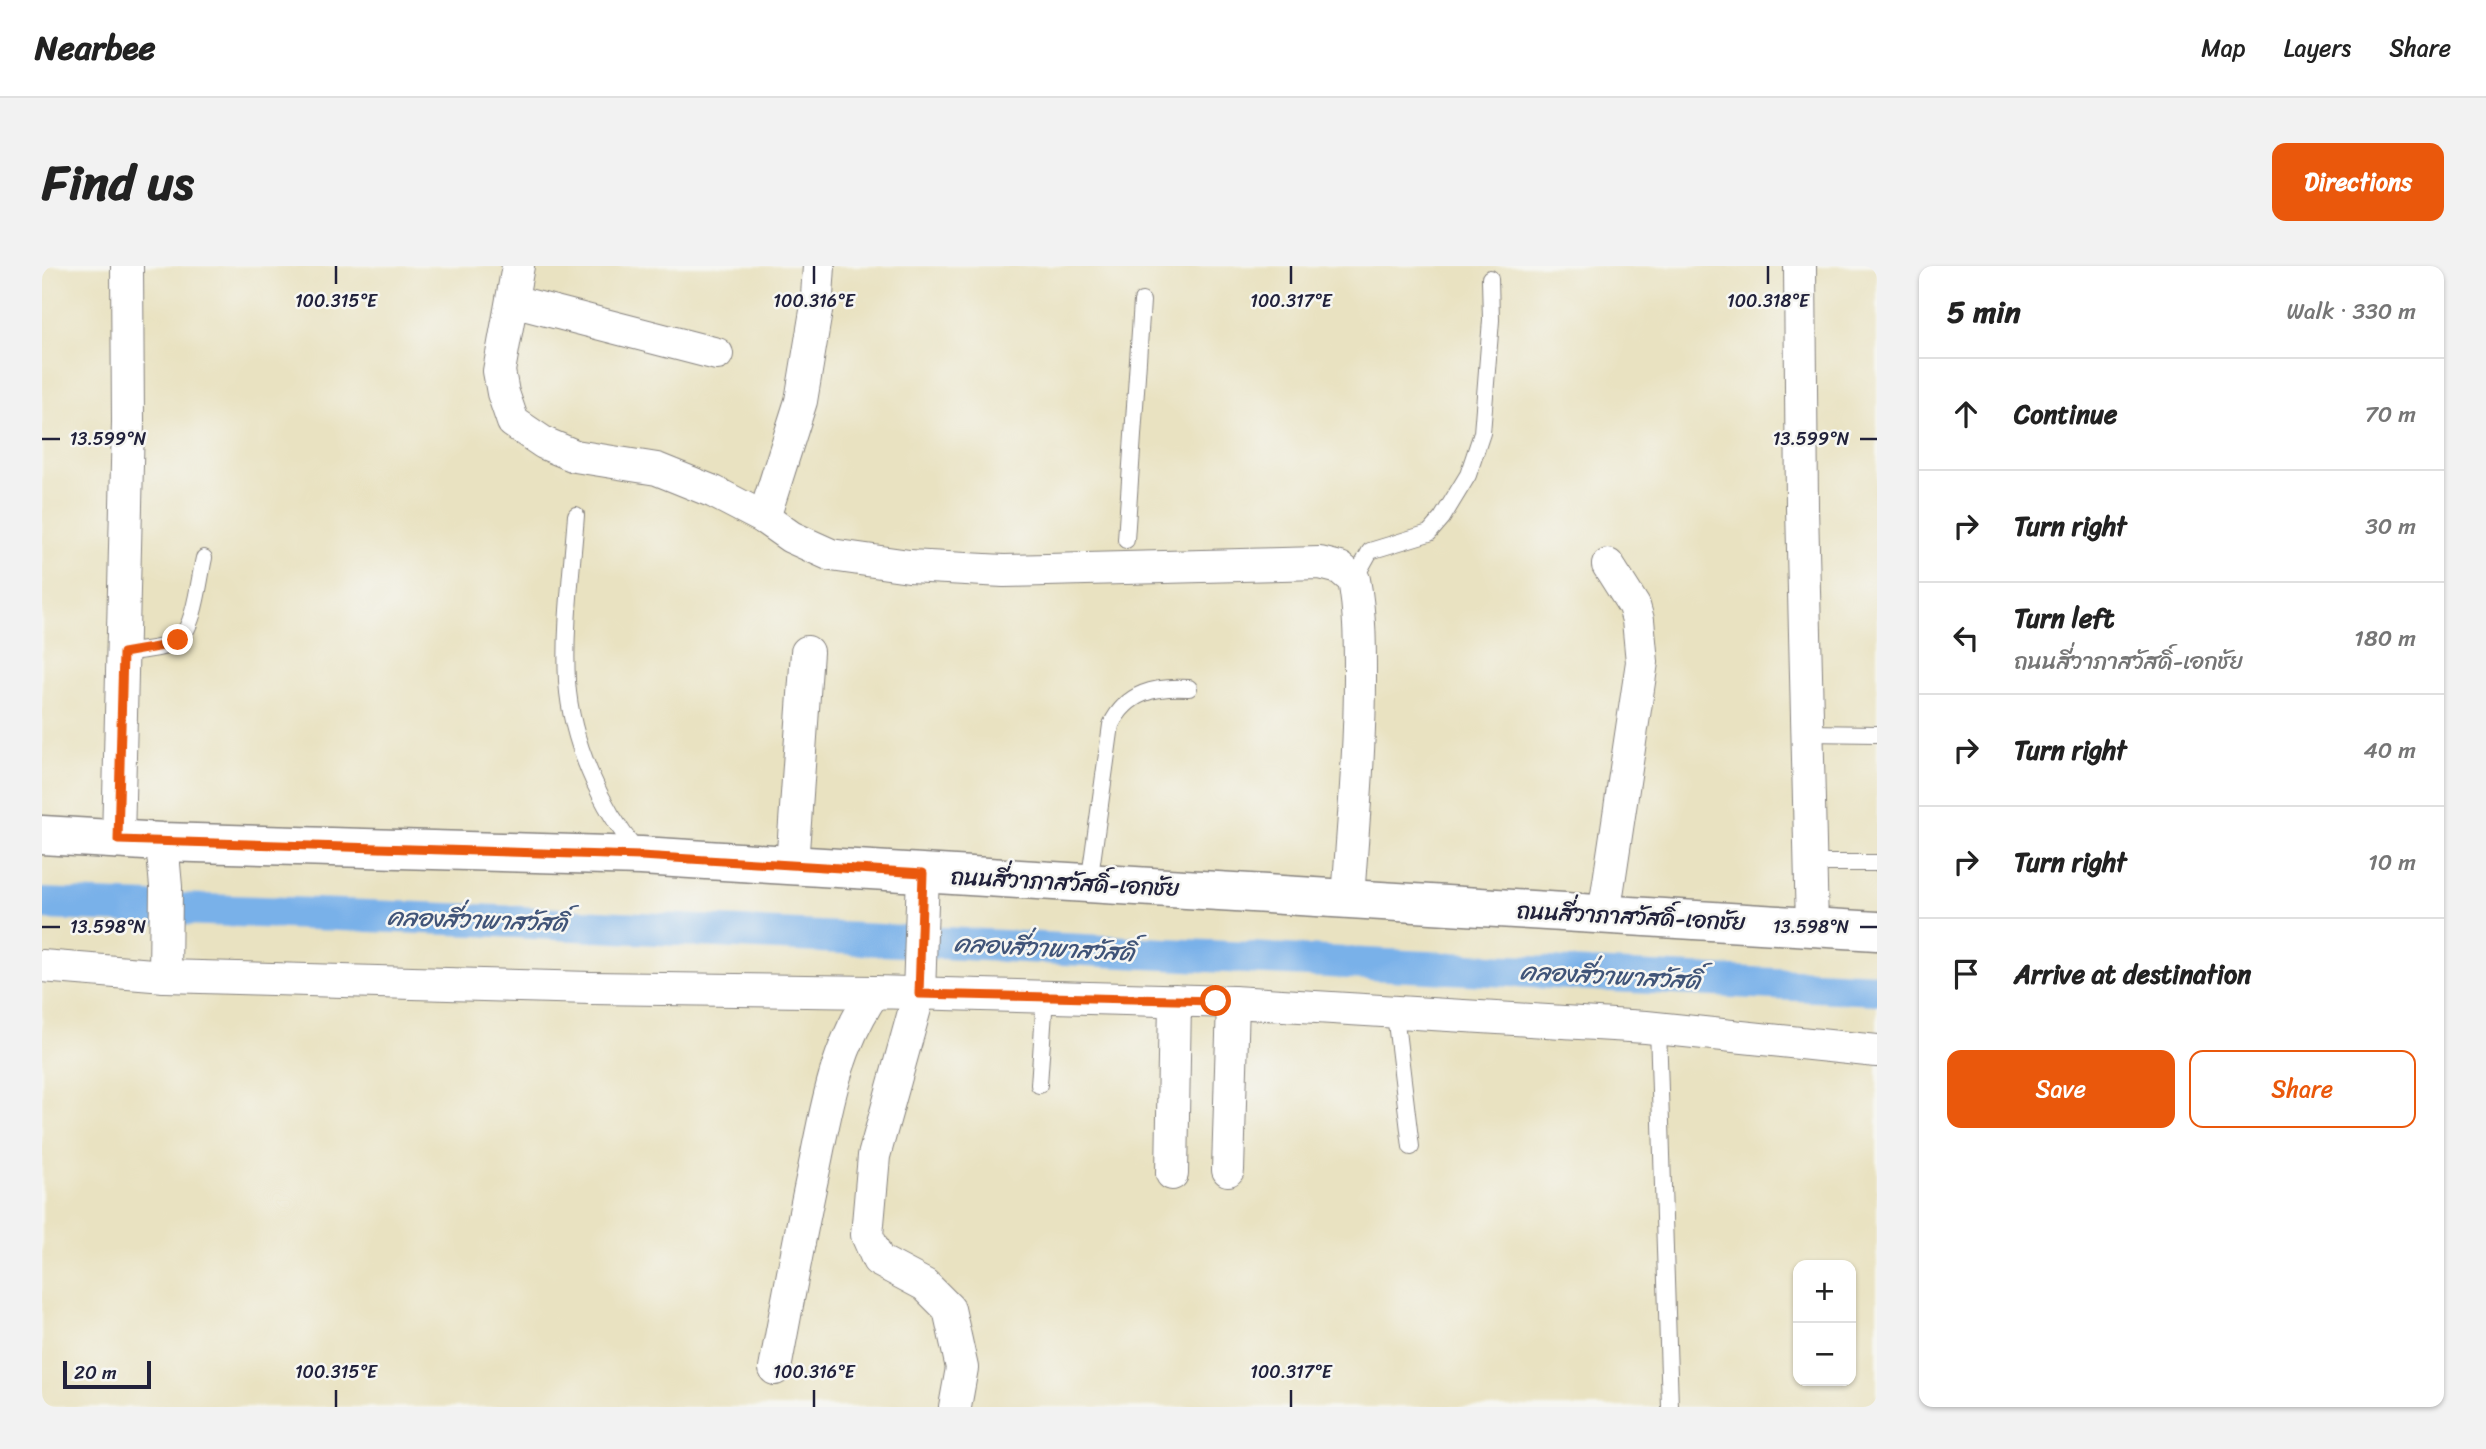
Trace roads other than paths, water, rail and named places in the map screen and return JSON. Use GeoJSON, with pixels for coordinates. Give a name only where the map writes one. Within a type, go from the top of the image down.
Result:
{"type":"FeatureCollection","features":[{"type":"Feature","properties":{"kind":"street"},"geometry":{"type":"LineString","coordinates":[[118,840],[128,422],[127,266]]}},
{"type":"Feature","properties":{"kind":"street"},"geometry":{"type":"LineString","coordinates":[[518,266],[499,371],[513,422],[544,443],[575,456],[657,469],[714,492],[764,518],[791,537],[831,555],[909,566],[1004,571],[1124,555],[1320,564],[1340,568],[1354,580],[1358,603],[1360,737],[1348,899]]}},
{"type":"Feature","properties":{"kind":"street"},"geometry":{"type":"LineString","coordinates":[[764,518],[801,401],[816,311],[819,266]]}},
{"type":"Feature","properties":{"kind":"street"},"geometry":{"type":"LineString","coordinates":[[1800,266],[1812,927]]}},
{"type":"Feature","properties":{"kind":"street"},"geometry":{"type":"LineString","coordinates":[[512,300],[717,354]]}},
{"type":"Feature","properties":{"kind":"street"},"geometry":{"type":"LineString","coordinates":[[1604,915],[1642,662],[1638,620],[1633,606],[1608,565]]}},
{"type":"Feature","properties":{"kind":"street"},"geometry":{"type":"LineString","coordinates":[[792,865],[807,652]]}},
{"type":"Feature","properties":{"kind":"street","name":"ถนนสี่วาภาสวัสดิ์-เอกชัย"},"geometry":{"type":"LineString","coordinates":[[42,835],[162,842],[641,856],[1877,931]]}},
{"type":"Feature","properties":{"kind":"street"},"geometry":{"type":"LineString","coordinates":[[162,842],[166,887],[165,961]]}},
{"type":"Feature","properties":{"kind":"street"},"geometry":{"type":"LineString","coordinates":[[923,873],[920,980],[874,1156],[867,1235],[878,1260],[925,1285],[949,1309],[962,1367],[955,1407]]}},
{"type":"Feature","properties":{"kind":"street"},"geometry":{"type":"LineString","coordinates":[[42,966],[165,961],[591,988],[874,992],[920,980],[1045,997],[1233,1002],[1658,1028],[1877,1051]]}},
{"type":"Feature","properties":{"kind":"street"},"geometry":{"type":"LineString","coordinates":[[775,1369],[829,1090],[845,1044],[874,992]]}},
{"type":"Feature","properties":{"kind":"street"},"geometry":{"type":"LineString","coordinates":[[1172,1174],[1175,1000]]}},
{"type":"Feature","properties":{"kind":"street"},"geometry":{"type":"LineString","coordinates":[[1228,1170],[1233,1002]]}},
{"type":"Feature","properties":{"kind":"lane"},"geometry":{"type":"LineString","coordinates":[[1354,580],[1370,551],[1429,533],[1442,518],[1468,475],[1482,433],[1491,320],[1490,278]]}},
{"type":"Feature","properties":{"kind":"lane"},"geometry":{"type":"LineString","coordinates":[[1124,555],[1142,300]]}},
{"type":"Feature","properties":{"kind":"lane"},"geometry":{"type":"LineString","coordinates":[[576,515],[568,622],[567,682],[574,726],[594,780],[620,831],[641,856]]}},
{"type":"Feature","properties":{"kind":"lane"},"geometry":{"type":"LineString","coordinates":[[123,653],[163,646],[178,640],[188,628],[204,558]]}},
{"type":"Feature","properties":{"kind":"lane"},"geometry":{"type":"LineString","coordinates":[[1089,884],[1111,725],[1118,711],[1134,696],[1166,687],[1189,688]]}},
{"type":"Feature","properties":{"kind":"lane"},"geometry":{"type":"LineString","coordinates":[[1808,733],[1877,734]]}},
{"type":"Feature","properties":{"kind":"lane"},"geometry":{"type":"LineString","coordinates":[[1812,863],[1877,863]]}},
{"type":"Feature","properties":{"kind":"lane"},"geometry":{"type":"LineString","coordinates":[[1039,1084],[1045,997]]}},
{"type":"Feature","properties":{"kind":"lane"},"geometry":{"type":"LineString","coordinates":[[1395,1014],[1411,1147]]}},
{"type":"Feature","properties":{"kind":"lane"},"geometry":{"type":"LineString","coordinates":[[1658,1028],[1670,1407]]}},
{"type":"Feature","properties":{"kind":"waterway","name":"คลองสี่วาพาสวัสดิ์"},"geometry":{"type":"LineString","coordinates":[[42,904],[476,920],[1877,989]]}}]}
